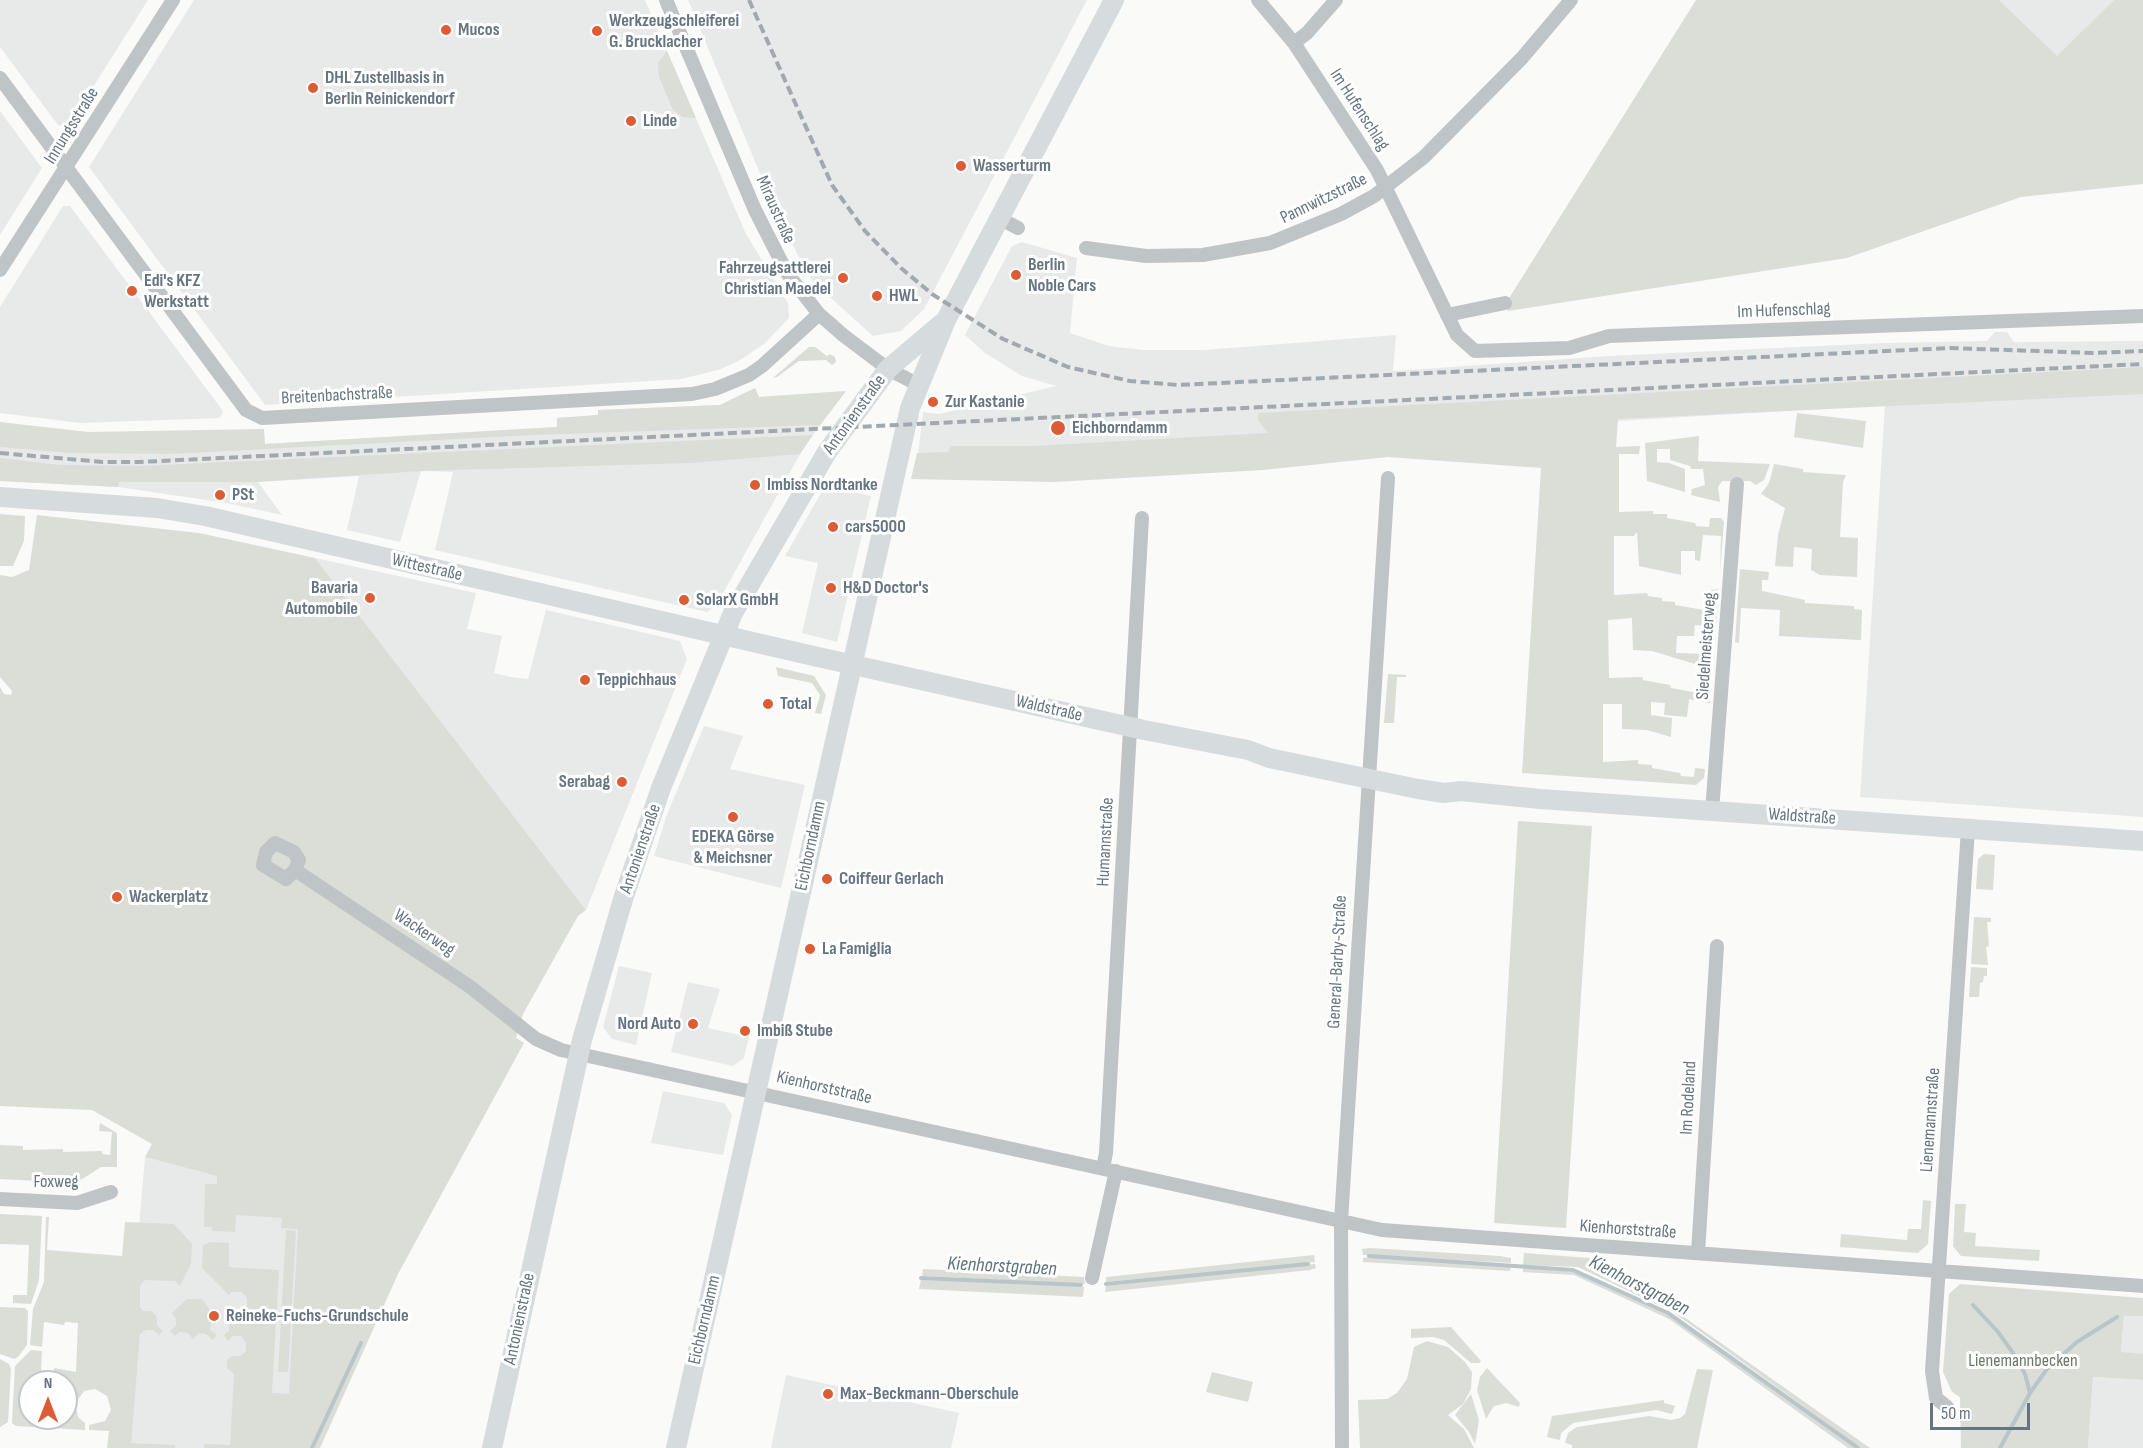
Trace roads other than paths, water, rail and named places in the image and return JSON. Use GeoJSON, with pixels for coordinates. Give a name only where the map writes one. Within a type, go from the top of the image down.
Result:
{"type":"FeatureCollection","features":[{"type":"Feature","properties":{"kind":"main road","name":"Eichborndamm"},"geometry":{"type":"LineString","coordinates":[[676,1448],[850,664],[905,425],[917,384],[946,320],[1114,0]]}},
{"type":"Feature","properties":{"kind":"main road","name":"Antonienstraße"},"geometry":{"type":"LineString","coordinates":[[492,1448],[579,1054],[608,948],[661,788],[733,613],[826,452],[888,369],[946,320]]}},
{"type":"Feature","properties":{"kind":"main road","name":"Wittestraße"},"geometry":{"type":"LineString","coordinates":[[0,497],[157,508],[205,516],[850,664]]}},
{"type":"Feature","properties":{"kind":"main road","name":"Waldstraße"},"geometry":{"type":"LineString","coordinates":[[850,664],[1131,727],[1248,750],[1272,749],[1367,774],[1446,785],[1461,791],[2143,842]]}},
{"type":"Feature","properties":{"kind":"street","name":"Innungsstraße"},"geometry":{"type":"LineString","coordinates":[[0,270],[67,169],[173,0]]}},
{"type":"Feature","properties":{"kind":"street","name":"Miraustraße"},"geometry":{"type":"LineString","coordinates":[[666,0],[773,250],[787,273],[819,314],[888,369],[917,384]]}},
{"type":"Feature","properties":{"kind":"street","name":"Im Hufenschlag"},"geometry":{"type":"LineString","coordinates":[[1258,0],[1294,43],[1386,187],[1456,334],[1464,344],[1475,351],[1569,348],[1609,336],[2143,316]]}},
{"type":"Feature","properties":{"kind":"street"},"geometry":{"type":"LineString","coordinates":[[1294,43],[1307,33],[1336,0]]}},
{"type":"Feature","properties":{"kind":"street","name":"Pannwitzstraße"},"geometry":{"type":"LineString","coordinates":[[1086,248],[1127,255],[1174,256],[1248,248],[1317,226],[1374,196],[1424,157],[1522,58],[1571,0]]}},
{"type":"Feature","properties":{"kind":"street","name":"Breitenbachstraße"},"geometry":{"type":"LineString","coordinates":[[0,78],[246,410],[262,418],[692,394],[715,389],[748,375],[762,366],[819,314]]}},
{"type":"Feature","properties":{"kind":"street"},"geometry":{"type":"LineString","coordinates":[[999,218],[1018,228]]}},
{"type":"Feature","properties":{"kind":"street"},"geometry":{"type":"LineString","coordinates":[[1447,315],[1505,303]]}},
{"type":"Feature","properties":{"kind":"street","name":"General-Barby-Straße"},"geometry":{"type":"LineString","coordinates":[[1342,1448],[1341,1221],[1367,774],[1388,478]]}},
{"type":"Feature","properties":{"kind":"street","name":"Siedelmeisterweg"},"geometry":{"type":"LineString","coordinates":[[1712,811],[1737,484]]}},
{"type":"Feature","properties":{"kind":"street","name":"Humannstraße"},"geometry":{"type":"LineString","coordinates":[[1110,1170],[1106,1153],[1142,518]]}},
{"type":"Feature","properties":{"kind":"street","name":"Lienemannstraße"},"geometry":{"type":"LineString","coordinates":[[1947,1407],[1936,1398],[1932,1371],[1968,829]]}},
{"type":"Feature","properties":{"kind":"street","name":"Wackerweg"},"geometry":{"type":"LineString","coordinates":[[295,870],[469,986],[528,1032]]}},
{"type":"Feature","properties":{"kind":"street","name":"Im Rodeland"},"geometry":{"type":"LineString","coordinates":[[1698,1253],[1717,946]]}},
{"type":"Feature","properties":{"kind":"street","name":"Kienhorststraße"},"geometry":{"type":"LineString","coordinates":[[528,1032],[556,1049],[1382,1230],[2143,1286]]}},
{"type":"Feature","properties":{"kind":"street"},"geometry":{"type":"LineString","coordinates":[[1092,1278],[1110,1170]]}},
{"type":"Feature","properties":{"kind":"street","name":"Foxweg"},"geometry":{"type":"LineString","coordinates":[[0,1199],[78,1203],[111,1192]]}},
{"type":"Feature","properties":{"kind":"waterway","name":"Kienhorstgraben"},"geometry":{"type":"LineString","coordinates":[[1369,1256],[1573,1270],[1668,1313],[1858,1448]]}},
{"type":"Feature","properties":{"kind":"waterway","name":"Kienhorstgraben"},"geometry":{"type":"LineString","coordinates":[[1106,1284],[1308,1264]]}},
{"type":"Feature","properties":{"kind":"waterway","name":"Kienhorstgraben"},"geometry":{"type":"LineString","coordinates":[[921,1278],[1081,1285]]}},
{"type":"Feature","properties":{"kind":"waterway"},"geometry":{"type":"LineString","coordinates":[[1973,1305],[1998,1332],[2013,1353],[2025,1374],[2030,1393]]}},
{"type":"Feature","properties":{"kind":"waterway","name":"Kienhorstgraben"},"geometry":{"type":"LineString","coordinates":[[2000,1448],[2030,1393],[2047,1369],[2077,1342],[2117,1317]]}},
{"type":"Feature","properties":{"kind":"waterway","name":"Kienhorstgraben"},"geometry":{"type":"LineString","coordinates":[[312,1448],[361,1343]]}},
{"type":"Feature","properties":{"kind":"railway"},"geometry":{"type":"LineString","coordinates":[[749,0],[832,185],[865,231],[901,268],[932,294],[1003,339],[1068,367],[1130,381],[1178,385],[1950,348],[2094,353],[2143,351]]}},
{"type":"Feature","properties":{"kind":"railway"},"geometry":{"type":"LineString","coordinates":[[0,453],[103,462],[140,462],[2143,364]]}},
{"type":"Feature","properties":{"kind":"place","name":"Mucos"},"geometry":{"type":"Point","coordinates":[446,30]}},
{"type":"Feature","properties":{"kind":"place","name":"Werkzeugschleiferei G. Brucklacher"},"geometry":{"type":"Point","coordinates":[597,31]}},
{"type":"Feature","properties":{"kind":"place","name":"DHL Zustellbasis in Berlin Reinickendorf"},"geometry":{"type":"Point","coordinates":[313,88]}},
{"type":"Feature","properties":{"kind":"place","name":"Linde"},"geometry":{"type":"Point","coordinates":[631,121]}},
{"type":"Feature","properties":{"kind":"place","name":"Wasserturm"},"geometry":{"type":"Point","coordinates":[961,166]}},
{"type":"Feature","properties":{"kind":"place","name":"Berlin Noble Cars"},"geometry":{"type":"Point","coordinates":[1016,275]}},
{"type":"Feature","properties":{"kind":"place","name":"Fahrzeugsattlerei Christian Maedel"},"geometry":{"type":"Point","coordinates":[843,278]}},
{"type":"Feature","properties":{"kind":"place","name":"Edi's KFZ Werkstatt"},"geometry":{"type":"Point","coordinates":[132,291]}},
{"type":"Feature","properties":{"kind":"place","name":"HWL"},"geometry":{"type":"Point","coordinates":[877,296]}},
{"type":"Feature","properties":{"kind":"place","name":"Zur Kastanie"},"geometry":{"type":"Point","coordinates":[933,402]}},
{"type":"Feature","properties":{"kind":"place","name":"Eichborndamm"},"geometry":{"type":"Point","coordinates":[1058,428]}},
{"type":"Feature","properties":{"kind":"place","name":"Imbiss Nordtanke"},"geometry":{"type":"Point","coordinates":[755,485]}},
{"type":"Feature","properties":{"kind":"place","name":"PSt"},"geometry":{"type":"Point","coordinates":[220,495]}},
{"type":"Feature","properties":{"kind":"place","name":"cars5000"},"geometry":{"type":"Point","coordinates":[833,527]}},
{"type":"Feature","properties":{"kind":"place","name":"H&D Doctor's"},"geometry":{"type":"Point","coordinates":[831,588]}},
{"type":"Feature","properties":{"kind":"place","name":"Bavaria Automobile"},"geometry":{"type":"Point","coordinates":[370,598]}},
{"type":"Feature","properties":{"kind":"place","name":"SolarX GmbH"},"geometry":{"type":"Point","coordinates":[684,600]}},
{"type":"Feature","properties":{"kind":"place","name":"Teppichhaus"},"geometry":{"type":"Point","coordinates":[585,680]}},
{"type":"Feature","properties":{"kind":"place","name":"Total"},"geometry":{"type":"Point","coordinates":[768,704]}},
{"type":"Feature","properties":{"kind":"place","name":"Serabag"},"geometry":{"type":"Point","coordinates":[622,782]}},
{"type":"Feature","properties":{"kind":"place","name":"EDEKA Görse & Meichsner"},"geometry":{"type":"Point","coordinates":[733,817]}},
{"type":"Feature","properties":{"kind":"place","name":"Coiffeur Gerlach"},"geometry":{"type":"Point","coordinates":[827,879]}},
{"type":"Feature","properties":{"kind":"place","name":"Wackerplatz"},"geometry":{"type":"Point","coordinates":[117,897]}},
{"type":"Feature","properties":{"kind":"place","name":"La Famiglia"},"geometry":{"type":"Point","coordinates":[810,949]}},
{"type":"Feature","properties":{"kind":"place","name":"Nord Auto"},"geometry":{"type":"Point","coordinates":[693,1024]}},
{"type":"Feature","properties":{"kind":"place","name":"Imbiß Stube"},"geometry":{"type":"Point","coordinates":[745,1031]}},
{"type":"Feature","properties":{"kind":"place","name":"Reineke-Fuchs-Grundschule"},"geometry":{"type":"Point","coordinates":[214,1316]}},
{"type":"Feature","properties":{"kind":"place","name":"Max-Beckmann-Oberschule"},"geometry":{"type":"Point","coordinates":[828,1394]}},
{"type":"Feature","properties":{"kind":"park label","name":"Lienemannbecken"},"geometry":{"type":"Point","coordinates":[2023,1361]}}]}
